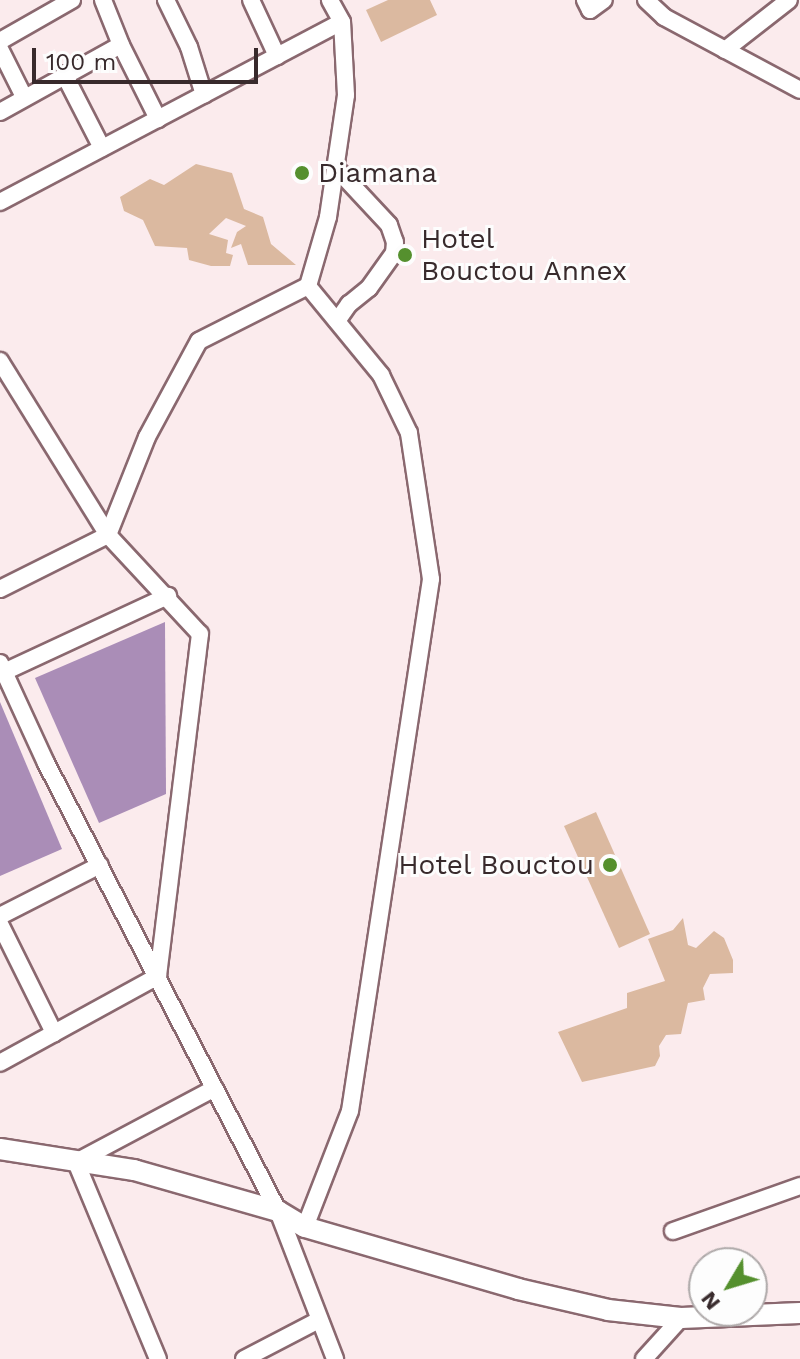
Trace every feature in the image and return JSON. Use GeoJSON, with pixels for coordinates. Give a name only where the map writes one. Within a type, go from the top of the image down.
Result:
{"type":"FeatureCollection","features":[{"type":"Feature","properties":{"kind":"main road"},"geometry":{"type":"LineString","coordinates":[[0,1149],[134,1170],[278,1211],[305,1227],[518,1289],[608,1310],[681,1318],[800,1313]]}},
{"type":"Feature","properties":{"kind":"street"},"geometry":{"type":"LineString","coordinates":[[0,41],[72,0]]}},
{"type":"Feature","properties":{"kind":"street"},"geometry":{"type":"LineString","coordinates":[[103,0],[121,45],[158,119]]}},
{"type":"Feature","properties":{"kind":"street"},"geometry":{"type":"LineString","coordinates":[[166,0],[189,47],[204,95]]}},
{"type":"Feature","properties":{"kind":"street"},"geometry":{"type":"LineString","coordinates":[[251,0],[277,56]]}},
{"type":"Feature","properties":{"kind":"street"},"geometry":{"type":"LineString","coordinates":[[0,589],[108,535],[147,437],[199,341],[308,286],[328,217],[346,95],[342,22],[330,0]]}},
{"type":"Feature","properties":{"kind":"street"},"geometry":{"type":"LineString","coordinates":[[585,0],[590,10],[604,0]]}},
{"type":"Feature","properties":{"kind":"street"},"geometry":{"type":"LineString","coordinates":[[646,0],[664,17],[800,90]]}},
{"type":"Feature","properties":{"kind":"street"},"geometry":{"type":"LineString","coordinates":[[725,50],[789,0]]}},
{"type":"Feature","properties":{"kind":"street"},"geometry":{"type":"LineString","coordinates":[[0,202],[342,22]]}},
{"type":"Feature","properties":{"kind":"street"},"geometry":{"type":"LineString","coordinates":[[0,112],[121,45]]}},
{"type":"Feature","properties":{"kind":"street"},"geometry":{"type":"LineString","coordinates":[[0,49],[24,97]]}},
{"type":"Feature","properties":{"kind":"street"},"geometry":{"type":"LineString","coordinates":[[64,74],[102,148]]}},
{"type":"Feature","properties":{"kind":"street"},"geometry":{"type":"LineString","coordinates":[[335,167],[389,225],[395,242],[394,253],[369,288],[349,304],[337,321]]}},
{"type":"Feature","properties":{"kind":"street"},"geometry":{"type":"LineString","coordinates":[[305,1227],[350,1111],[431,579],[409,433],[381,375],[308,286]]}},
{"type":"Feature","properties":{"kind":"street"},"geometry":{"type":"LineString","coordinates":[[0,361],[108,535],[168,596],[200,634],[158,976]]}},
{"type":"Feature","properties":{"kind":"street"},"geometry":{"type":"LineString","coordinates":[[168,596],[2,667],[278,1211],[335,1359]]}},
{"type":"Feature","properties":{"kind":"street"},"geometry":{"type":"LineString","coordinates":[[0,916],[100,865]]}},
{"type":"Feature","properties":{"kind":"street"},"geometry":{"type":"LineString","coordinates":[[0,924],[54,1033]]}},
{"type":"Feature","properties":{"kind":"street"},"geometry":{"type":"LineString","coordinates":[[0,1063],[158,976]]}},
{"type":"Feature","properties":{"kind":"street"},"geometry":{"type":"LineString","coordinates":[[158,1359],[76,1162],[215,1088]]}},
{"type":"Feature","properties":{"kind":"street"},"geometry":{"type":"LineString","coordinates":[[673,1231],[800,1186]]}},
{"type":"Feature","properties":{"kind":"street"},"geometry":{"type":"LineString","coordinates":[[644,1359],[681,1318]]}},
{"type":"Feature","properties":{"kind":"street"},"geometry":{"type":"LineString","coordinates":[[244,1359],[319,1320]]}},
{"type":"Feature","properties":{"kind":"shaded area"},"geometry":{"type":"Polygon","coordinates":[[[388,0],[430,0],[437,15],[381,42],[366,10],[388,0]]]}},
{"type":"Feature","properties":{"kind":"shaded area"},"geometry":{"type":"Polygon","coordinates":[[[196,164],[232,173],[244,209],[263,217],[271,244],[296,265],[248,265],[241,244],[231,248],[237,232],[246,226],[226,218],[209,234],[228,240],[226,253],[233,255],[230,266],[211,266],[189,260],[187,248],[155,246],[143,220],[124,211],[120,197],[150,179],[164,185],[196,164]]]}},
{"type":"Feature","properties":{"kind":"shaded area"},"geometry":{"type":"Polygon","coordinates":[[[165,622],[166,794],[99,823],[35,678],[165,622]]]}},
{"type":"Feature","properties":{"kind":"shaded area"},"geometry":{"type":"Polygon","coordinates":[[[0,702],[62,849],[0,876],[0,702]]]}},
{"type":"Feature","properties":{"kind":"shaded area"},"geometry":{"type":"Polygon","coordinates":[[[596,812],[650,934],[619,948],[564,826],[596,812]]]}},
{"type":"Feature","properties":{"kind":"shaded area"},"geometry":{"type":"Polygon","coordinates":[[[683,918],[688,945],[696,948],[714,931],[724,938],[733,960],[733,973],[710,974],[703,988],[705,1000],[688,1003],[681,1034],[666,1035],[659,1046],[660,1056],[655,1066],[582,1082],[558,1032],[627,1008],[627,993],[665,981],[648,939],[673,930],[683,918]]]}},
{"type":"Feature","properties":{"kind":"place","name":"Diamana"},"geometry":{"type":"Point","coordinates":[302,173]}},
{"type":"Feature","properties":{"kind":"place","name":"Hotel Bouctou Annex"},"geometry":{"type":"Point","coordinates":[405,255]}},
{"type":"Feature","properties":{"kind":"place","name":"Hotel Bouctou"},"geometry":{"type":"Point","coordinates":[610,865]}}]}
